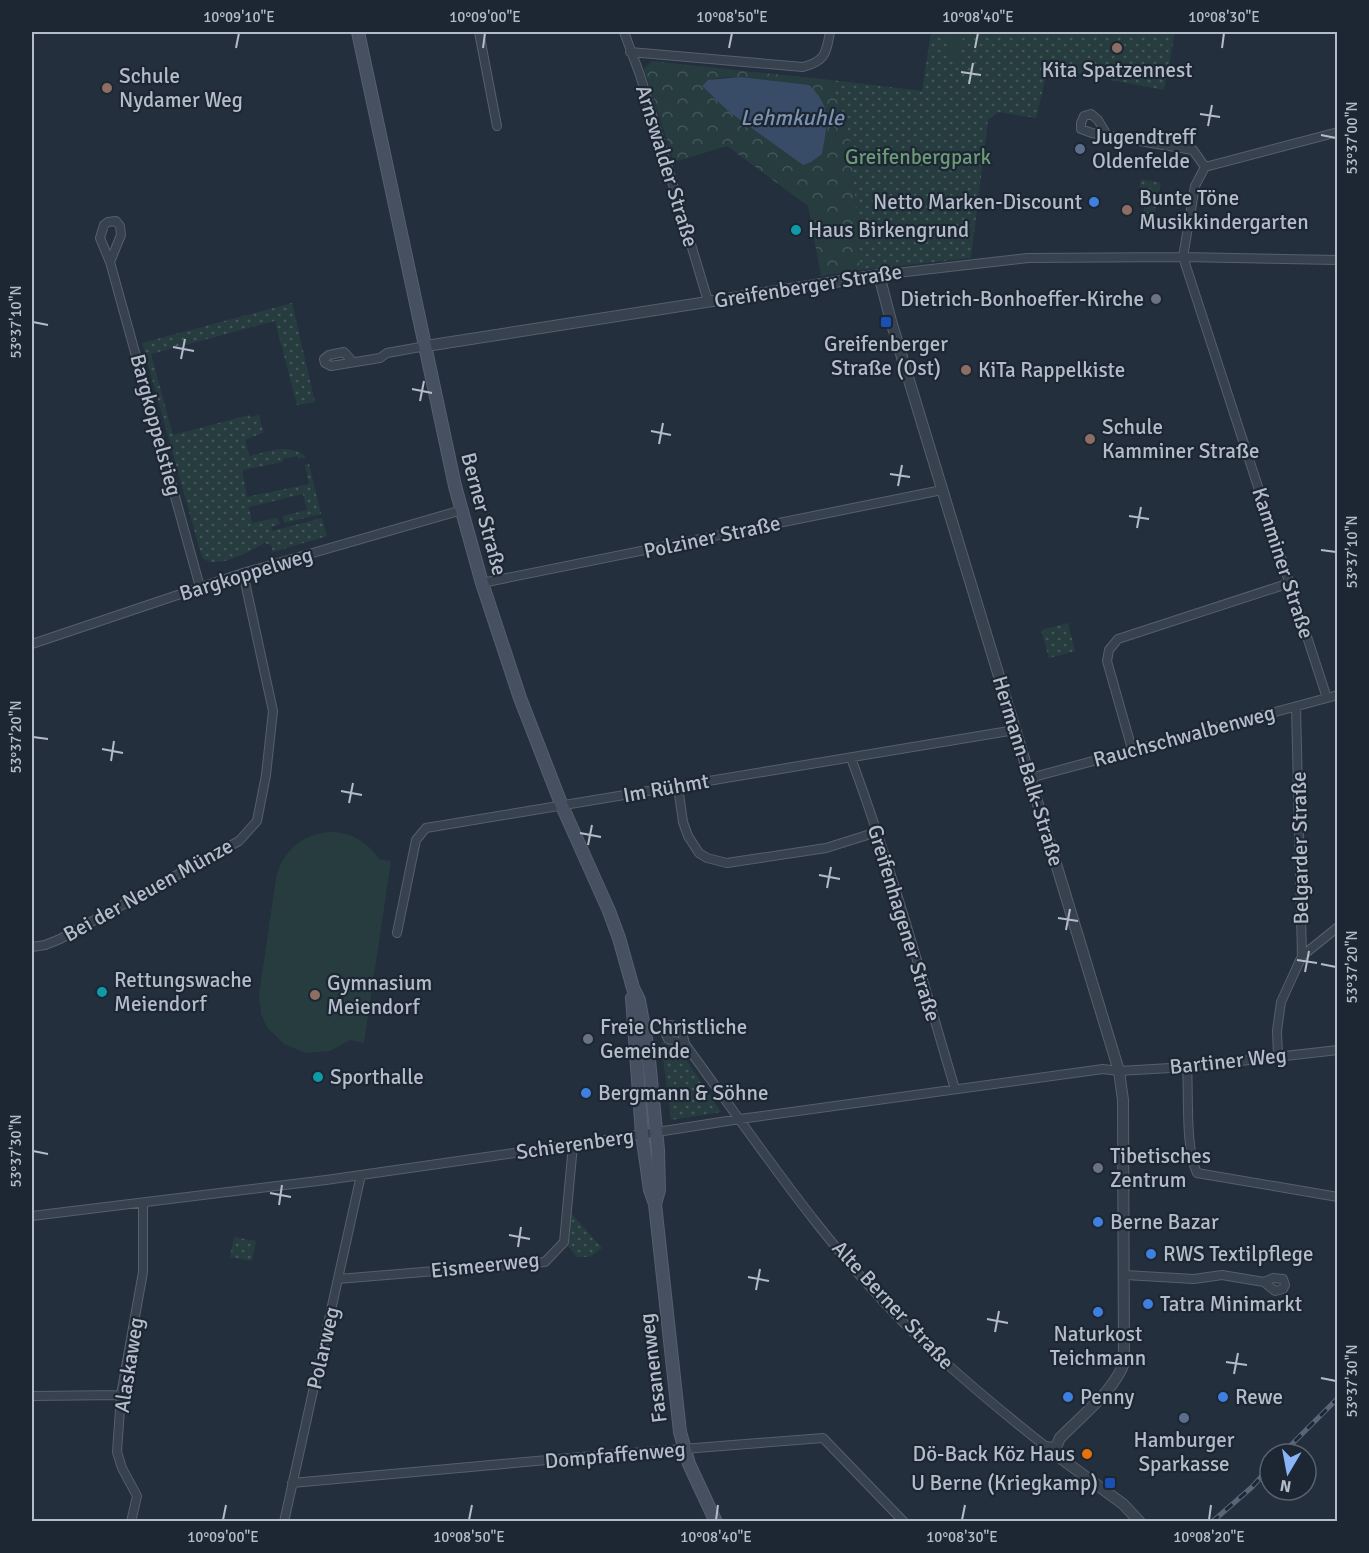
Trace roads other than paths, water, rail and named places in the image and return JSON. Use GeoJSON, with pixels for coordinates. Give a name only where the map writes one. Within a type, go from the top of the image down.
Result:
{"type":"FeatureCollection","features":[{"type":"Feature","properties":{"kind":"main road","name":"Berner Straße"},"geometry":{"type":"LineString","coordinates":[[358,32],[462,510],[482,582],[520,698],[562,806],[612,919],[633,988],[641,1037]]}},
{"type":"Feature","properties":{"kind":"main road","name":"Fasanenweg"},"geometry":{"type":"LineString","coordinates":[[641,1037],[656,1132],[660,1175],[656,1204]]}},
{"type":"Feature","properties":{"kind":"main road","name":"Fasanenweg"},"geometry":{"type":"LineString","coordinates":[[641,1037],[642,1134],[650,1190],[656,1204],[676,1407],[684,1448],[716,1521]]}},
{"type":"Feature","properties":{"kind":"street"},"geometry":{"type":"LineString","coordinates":[[479,32],[497,126]]}},
{"type":"Feature","properties":{"kind":"street","name":"Arnswalder Straße"},"geometry":{"type":"LineString","coordinates":[[624,32],[708,301]]}},
{"type":"Feature","properties":{"kind":"street"},"geometry":{"type":"LineString","coordinates":[[630,52],[802,68],[816,63],[826,53],[830,32]]}},
{"type":"Feature","properties":{"kind":"street"},"geometry":{"type":"LineString","coordinates":[[1183,257],[1195,186],[1205,167],[1338,132]]}},
{"type":"Feature","properties":{"kind":"street"},"geometry":{"type":"LineString","coordinates":[[1107,135],[1193,150],[1205,167]]}},
{"type":"Feature","properties":{"kind":"street","name":"Greifenberger Straße"},"geometry":{"type":"LineString","coordinates":[[426,346],[879,274],[1028,258],[1183,257],[1338,260]]}},
{"type":"Feature","properties":{"kind":"street","name":"Kamminer Straße"},"geometry":{"type":"LineString","coordinates":[[1183,257],[1327,698]]}},
{"type":"Feature","properties":{"kind":"street","name":"Bargkoppelstieg"},"geometry":{"type":"LineString","coordinates":[[110,262],[200,587]]}},
{"type":"Feature","properties":{"kind":"street","name":"Hermann-Balk-Straße"},"geometry":{"type":"LineString","coordinates":[[879,274],[891,321],[1119,1071],[1123,1100],[1125,1353],[1120,1373],[1112,1384],[1060,1438],[1056,1447]]}},
{"type":"Feature","properties":{"kind":"street"},"geometry":{"type":"LineString","coordinates":[[353,362],[380,358],[387,353],[426,346]]}},
{"type":"Feature","properties":{"kind":"street","name":"Polziner Straße"},"geometry":{"type":"LineString","coordinates":[[482,582],[942,490]]}},
{"type":"Feature","properties":{"kind":"street","name":"Bargkoppelweg"},"geometry":{"type":"LineString","coordinates":[[32,644],[243,573],[462,510]]}},
{"type":"Feature","properties":{"kind":"street","name":"Bei der Neuen Münze"},"geometry":{"type":"LineString","coordinates":[[32,946],[45,945],[60,939],[239,841],[257,821],[266,776],[273,711],[243,573]]}},
{"type":"Feature","properties":{"kind":"street"},"geometry":{"type":"LineString","coordinates":[[1132,749],[1107,661],[1109,650],[1118,639],[1290,583]]}},
{"type":"Feature","properties":{"kind":"street","name":"Rauchschwalbenweg"},"geometry":{"type":"LineString","coordinates":[[1030,778],[1338,695]]}},
{"type":"Feature","properties":{"kind":"street","name":"Belgarder Straße"},"geometry":{"type":"LineString","coordinates":[[1278,1056],[1277,1031],[1281,1002],[1302,956],[1296,707]]}},
{"type":"Feature","properties":{"kind":"street","name":"Im Rühmt"},"geometry":{"type":"LineString","coordinates":[[398,933],[416,840],[426,828],[1015,730]]}},
{"type":"Feature","properties":{"kind":"street","name":"Greifenhagener Straße"},"geometry":{"type":"LineString","coordinates":[[850,758],[877,832],[955,1089]]}},
{"type":"Feature","properties":{"kind":"street"},"geometry":{"type":"LineString","coordinates":[[678,787],[683,822],[688,836],[699,853],[707,858],[727,863],[826,848],[877,832]]}},
{"type":"Feature","properties":{"kind":"street"},"geometry":{"type":"LineString","coordinates":[[1302,956],[1338,927]]}},
{"type":"Feature","properties":{"kind":"street","name":"Alte Berner Straße"},"geometry":{"type":"LineString","coordinates":[[685,1044],[767,1159],[831,1241],[916,1335],[990,1403],[1045,1446],[1056,1447],[1059,1457],[1123,1504],[1140,1521]]}},
{"type":"Feature","properties":{"kind":"street","name":"Bartiner Weg"},"geometry":{"type":"LineString","coordinates":[[1119,1071],[1187,1067],[1338,1050]]}},
{"type":"Feature","properties":{"kind":"street"},"geometry":{"type":"LineString","coordinates":[[1187,1067],[1191,1150],[1197,1173],[1338,1197]]}},
{"type":"Feature","properties":{"kind":"street","name":"Schierenberg"},"geometry":{"type":"LineString","coordinates":[[32,1216],[361,1175],[740,1119],[1103,1069],[1119,1071]]}},
{"type":"Feature","properties":{"kind":"street","name":"Eismeerweg"},"geometry":{"type":"LineString","coordinates":[[339,1279],[545,1262],[564,1242],[573,1145]]}},
{"type":"Feature","properties":{"kind":"street","name":"Polarweg"},"geometry":{"type":"LineString","coordinates":[[284,1521],[361,1175]]}},
{"type":"Feature","properties":{"kind":"street","name":"Alaskaweg"},"geometry":{"type":"LineString","coordinates":[[131,1521],[137,1496],[122,1468],[117,1452],[121,1395],[143,1272],[143,1203]]}},
{"type":"Feature","properties":{"kind":"street"},"geometry":{"type":"LineString","coordinates":[[1125,1275],[1194,1279],[1222,1275],[1264,1282]]}},
{"type":"Feature","properties":{"kind":"street"},"geometry":{"type":"LineString","coordinates":[[32,1396],[121,1395]]}},
{"type":"Feature","properties":{"kind":"street","name":"Dompfaffenweg"},"geometry":{"type":"LineString","coordinates":[[292,1484],[684,1448],[823,1438],[903,1521]]}},
{"type":"Feature","properties":{"kind":"water","name":"Lehmkuhle"},"geometry":{"type":"Polygon","coordinates":[[[740,77],[809,85],[817,93],[825,109],[826,125],[822,154],[803,165],[728,111],[702,86],[708,80],[740,77]]]}},
{"type":"Feature","properties":{"kind":"railway"},"geometry":{"type":"LineString","coordinates":[[1294,1442],[1338,1398]]}},
{"type":"Feature","properties":{"kind":"railway"},"geometry":{"type":"LineString","coordinates":[[1212,1522],[1258,1480]]}},
{"type":"Feature","properties":{"kind":"place","name":"Kita Spatzennest"},"geometry":{"type":"Point","coordinates":[1117,48]}},
{"type":"Feature","properties":{"kind":"place","name":"Schule Nydamer Weg"},"geometry":{"type":"Point","coordinates":[107,88]}},
{"type":"Feature","properties":{"kind":"place","name":"Jugendtreff Oldenfelde"},"geometry":{"type":"Point","coordinates":[1080,149]}},
{"type":"Feature","properties":{"kind":"place","name":"Netto Marken-Discount"},"geometry":{"type":"Point","coordinates":[1094,202]}},
{"type":"Feature","properties":{"kind":"place","name":"Bunte Töne Musikkindergarten"},"geometry":{"type":"Point","coordinates":[1127,210]}},
{"type":"Feature","properties":{"kind":"place","name":"Haus Birkengrund"},"geometry":{"type":"Point","coordinates":[796,230]}},
{"type":"Feature","properties":{"kind":"place","name":"Dietrich-Bonhoeffer-Kirche"},"geometry":{"type":"Point","coordinates":[1156,299]}},
{"type":"Feature","properties":{"kind":"place","name":"Greifenberger Straße (Ost)"},"geometry":{"type":"Point","coordinates":[886,322]}},
{"type":"Feature","properties":{"kind":"place","name":"KiTa Rappelkiste"},"geometry":{"type":"Point","coordinates":[966,370]}},
{"type":"Feature","properties":{"kind":"place","name":"Schule Kamminer Straße"},"geometry":{"type":"Point","coordinates":[1090,439]}},
{"type":"Feature","properties":{"kind":"place","name":"Rettungswache Meiendorf"},"geometry":{"type":"Point","coordinates":[102,992]}},
{"type":"Feature","properties":{"kind":"place","name":"Gymnasium Meiendorf"},"geometry":{"type":"Point","coordinates":[315,995]}},
{"type":"Feature","properties":{"kind":"place","name":"Freie Christliche Gemeinde"},"geometry":{"type":"Point","coordinates":[588,1039]}},
{"type":"Feature","properties":{"kind":"place","name":"Sporthalle"},"geometry":{"type":"Point","coordinates":[318,1077]}},
{"type":"Feature","properties":{"kind":"place","name":"Bergmann & Söhne"},"geometry":{"type":"Point","coordinates":[586,1093]}},
{"type":"Feature","properties":{"kind":"place","name":"Tibetisches Zentrum"},"geometry":{"type":"Point","coordinates":[1098,1168]}},
{"type":"Feature","properties":{"kind":"place","name":"Berne Bazar"},"geometry":{"type":"Point","coordinates":[1098,1222]}},
{"type":"Feature","properties":{"kind":"place","name":"RWS Textilpflege"},"geometry":{"type":"Point","coordinates":[1151,1254]}},
{"type":"Feature","properties":{"kind":"place","name":"Tatra Minimarkt"},"geometry":{"type":"Point","coordinates":[1148,1304]}},
{"type":"Feature","properties":{"kind":"place","name":"Naturkost Teichmann"},"geometry":{"type":"Point","coordinates":[1098,1312]}},
{"type":"Feature","properties":{"kind":"place","name":"Penny"},"geometry":{"type":"Point","coordinates":[1068,1397]}},
{"type":"Feature","properties":{"kind":"place","name":"Rewe"},"geometry":{"type":"Point","coordinates":[1223,1397]}},
{"type":"Feature","properties":{"kind":"place","name":"Hamburger Sparkasse"},"geometry":{"type":"Point","coordinates":[1184,1418]}},
{"type":"Feature","properties":{"kind":"place","name":"Dö-Back Köz Haus"},"geometry":{"type":"Point","coordinates":[1087,1454]}},
{"type":"Feature","properties":{"kind":"place","name":"U Berne (Kriegkamp)"},"geometry":{"type":"Point","coordinates":[1110,1483]}},
{"type":"Feature","properties":{"kind":"park label","name":"Greifenbergpark"},"geometry":{"type":"Point","coordinates":[918,157]}}]}
